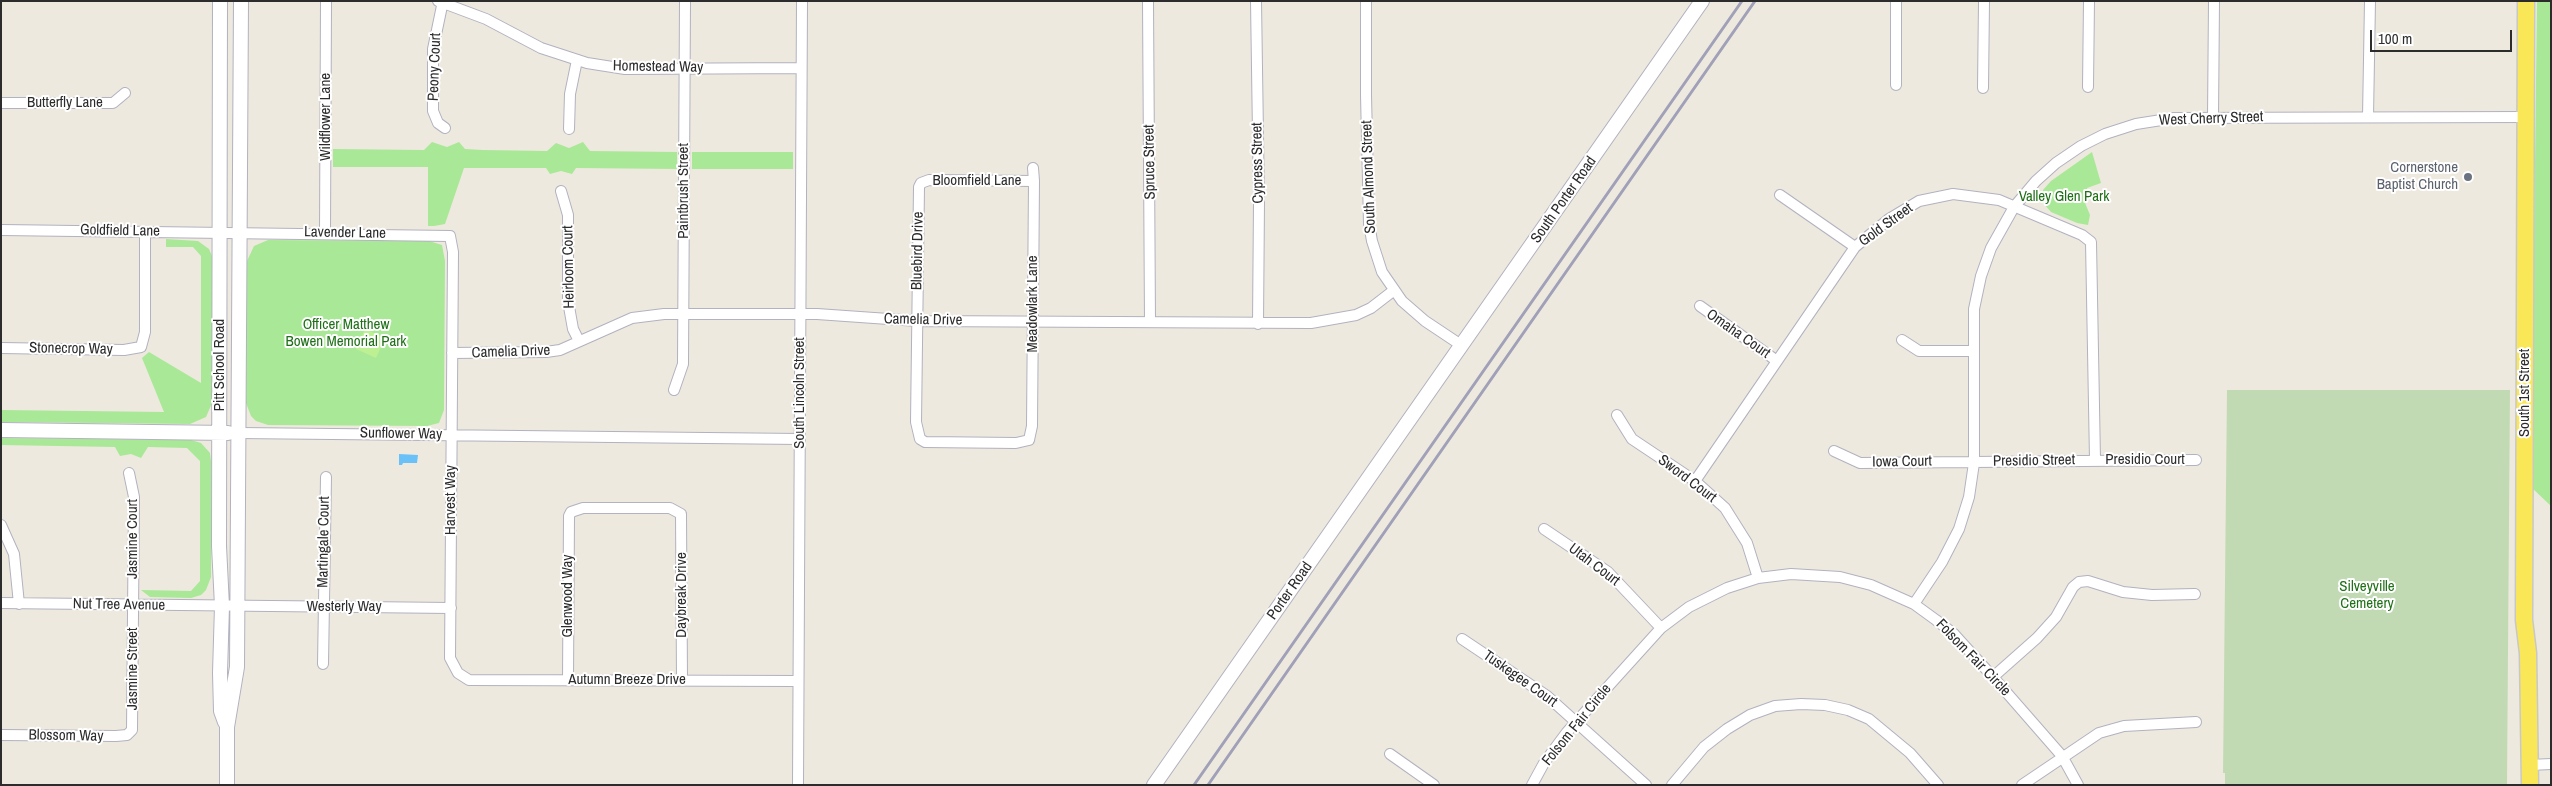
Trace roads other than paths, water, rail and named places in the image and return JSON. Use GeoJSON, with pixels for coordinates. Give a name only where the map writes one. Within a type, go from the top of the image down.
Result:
{"type":"FeatureCollection","features":[{"type":"Feature","properties":{"kind":"main road","name":"South 1st Street"},"geometry":{"type":"LineString","coordinates":[[2526,1],[2524,620],[2528,653],[2530,785]]}},
{"type":"Feature","properties":{"kind":"street","name":"Pitt School Road"},"geometry":{"type":"LineString","coordinates":[[220,1],[219,546],[222,606],[221,711],[227,727]]}},
{"type":"Feature","properties":{"kind":"street","name":"Pitt School Road"},"geometry":{"type":"LineString","coordinates":[[227,785],[227,727],[237,667],[241,1]]}},
{"type":"Feature","properties":{"kind":"street","name":"Wildflower Lane"},"geometry":{"type":"LineString","coordinates":[[325,233],[326,1]]}},
{"type":"Feature","properties":{"kind":"street","name":"Paintbrush Street"},"geometry":{"type":"LineString","coordinates":[[674,390],[683,364],[685,1]]}},
{"type":"Feature","properties":{"kind":"street","name":"South Lincoln Street"},"geometry":{"type":"LineString","coordinates":[[798,785],[802,1]]}},
{"type":"Feature","properties":{"kind":"street","name":"Spruce Street"},"geometry":{"type":"LineString","coordinates":[[1148,1],[1150,322]]}},
{"type":"Feature","properties":{"kind":"street","name":"Cypress Street"},"geometry":{"type":"LineString","coordinates":[[1256,1],[1259,202],[1258,324]]}},
{"type":"Feature","properties":{"kind":"street","name":"South Almond Street"},"geometry":{"type":"LineString","coordinates":[[1366,1],[1369,224],[1377,259],[1393,291],[1418,316],[1461,345]]}},
{"type":"Feature","properties":{"kind":"street","name":"South Porter Road"},"geometry":{"type":"LineString","coordinates":[[1425,398],[1702,1]]}},
{"type":"Feature","properties":{"kind":"street"},"geometry":{"type":"LineString","coordinates":[[1896,1],[1896,85]]}},
{"type":"Feature","properties":{"kind":"street"},"geometry":{"type":"LineString","coordinates":[[1983,88],[1984,1]]}},
{"type":"Feature","properties":{"kind":"street"},"geometry":{"type":"LineString","coordinates":[[2088,87],[2089,1]]}},
{"type":"Feature","properties":{"kind":"street"},"geometry":{"type":"LineString","coordinates":[[2213,117],[2214,1]]}},
{"type":"Feature","properties":{"kind":"street"},"geometry":{"type":"LineString","coordinates":[[2368,117],[2370,1]]}},
{"type":"Feature","properties":{"kind":"street","name":"Homestead Way"},"geometry":{"type":"LineString","coordinates":[[441,2],[486,19],[541,48],[577,60],[625,69],[801,68]]}},
{"type":"Feature","properties":{"kind":"street","name":"Peony Court"},"geometry":{"type":"LineString","coordinates":[[441,2],[433,49],[433,111],[438,123],[445,128]]}},
{"type":"Feature","properties":{"kind":"street"},"geometry":{"type":"LineString","coordinates":[[568,129],[570,94],[577,60]]}},
{"type":"Feature","properties":{"kind":"street","name":"Butterfly Lane"},"geometry":{"type":"LineString","coordinates":[[1,103],[113,103],[126,93]]}},
{"type":"Feature","properties":{"kind":"street","name":"West Cherry Street"},"geometry":{"type":"LineString","coordinates":[[1914,604],[1942,562],[1959,529],[1969,497],[1974,463],[1974,309],[1981,276],[1991,248],[2014,206],[2056,163],[2081,146],[2106,134],[2136,124],[2174,118],[2526,117]]}},
{"type":"Feature","properties":{"kind":"street","name":"Meadowlark Lane"},"geometry":{"type":"LineString","coordinates":[[1029,440],[1032,426],[1034,168]]}},
{"type":"Feature","properties":{"kind":"street","name":"Bloomfield Lane"},"geometry":{"type":"LineString","coordinates":[[921,183],[938,180],[1034,181]]}},
{"type":"Feature","properties":{"kind":"street","name":"Bluebird Drive"},"geometry":{"type":"LineString","coordinates":[[921,183],[918,192],[916,422],[920,439],[934,443],[1016,443],[1029,440]]}},
{"type":"Feature","properties":{"kind":"street","name":"Heirloom Court"},"geometry":{"type":"LineString","coordinates":[[561,191],[568,215],[568,301],[572,328],[579,341]]}},
{"type":"Feature","properties":{"kind":"street"},"geometry":{"type":"LineString","coordinates":[[1780,194],[1855,247]]}},
{"type":"Feature","properties":{"kind":"street","name":"Gold Street"},"geometry":{"type":"LineString","coordinates":[[1695,481],[1855,247],[1889,219],[1919,201],[1953,194],[1986,197],[2014,206],[2082,235],[2091,242],[2095,460]]}},
{"type":"Feature","properties":{"kind":"street","name":"Goldfield Lane"},"geometry":{"type":"LineString","coordinates":[[1,230],[239,232]]}},
{"type":"Feature","properties":{"kind":"street","name":"Stonecrop Way"},"geometry":{"type":"LineString","coordinates":[[1,348],[124,350],[141,347],[144,332],[145,232]]}},
{"type":"Feature","properties":{"kind":"street","name":"Lavender Lane"},"geometry":{"type":"LineString","coordinates":[[239,232],[450,236]]}},
{"type":"Feature","properties":{"kind":"street","name":"Harvest Way"},"geometry":{"type":"LineString","coordinates":[[450,236],[453,252],[450,658],[458,673]]}},
{"type":"Feature","properties":{"kind":"street","name":"Camelia Drive"},"geometry":{"type":"LineString","coordinates":[[452,353],[546,352],[560,350],[632,318],[683,314],[800,314],[917,321],[1310,323],[1342,319],[1371,308],[1393,291]]}},
{"type":"Feature","properties":{"kind":"street","name":"Omaha Court"},"geometry":{"type":"LineString","coordinates":[[1700,306],[1777,361]]}},
{"type":"Feature","properties":{"kind":"street"},"geometry":{"type":"LineString","coordinates":[[1902,340],[1918,351],[1974,351]]}},
{"type":"Feature","properties":{"kind":"street","name":"Porter Road"},"geometry":{"type":"LineString","coordinates":[[1154,785],[1425,398]]}},
{"type":"Feature","properties":{"kind":"street","name":"Sword Court"},"geometry":{"type":"LineString","coordinates":[[1617,415],[1632,439],[1695,481],[1725,508],[1747,543],[1758,578]]}},
{"type":"Feature","properties":{"kind":"street","name":"Sunflower Way"},"geometry":{"type":"LineString","coordinates":[[1,430],[800,439]]}},
{"type":"Feature","properties":{"kind":"street","name":"Iowa Court"},"geometry":{"type":"LineString","coordinates":[[1834,451],[1860,463],[1974,463]]}},
{"type":"Feature","properties":{"kind":"street","name":"Presidio Court"},"geometry":{"type":"LineString","coordinates":[[2095,460],[2196,460]]}},
{"type":"Feature","properties":{"kind":"street","name":"Presidio Street"},"geometry":{"type":"LineString","coordinates":[[1974,463],[2095,460]]}},
{"type":"Feature","properties":{"kind":"street","name":"Jasmine Court"},"geometry":{"type":"LineString","coordinates":[[129,473],[134,497],[133,605]]}},
{"type":"Feature","properties":{"kind":"street","name":"Martingale Court"},"geometry":{"type":"LineString","coordinates":[[324,664],[323,607],[326,477]]}},
{"type":"Feature","properties":{"kind":"street","name":"Daybreak Drive"},"geometry":{"type":"LineString","coordinates":[[571,512],[583,508],[670,508],[679,511],[683,518],[682,680]]}},
{"type":"Feature","properties":{"kind":"street","name":"Glenwood Way"},"geometry":{"type":"LineString","coordinates":[[568,680],[569,523],[571,512]]}},
{"type":"Feature","properties":{"kind":"street"},"geometry":{"type":"LineString","coordinates":[[1,525],[16,562],[19,604]]}},
{"type":"Feature","properties":{"kind":"street","name":"Utah Court"},"geometry":{"type":"LineString","coordinates":[[1544,529],[1608,572],[1661,628]]}},
{"type":"Feature","properties":{"kind":"street","name":"Folsom Fair Circle"},"geometry":{"type":"LineString","coordinates":[[1532,785],[1544,763],[1576,722],[1661,628],[1689,607],[1727,588],[1758,578],[1791,574],[1840,577],[1871,585],[1914,604],[1954,634],[1993,677],[2062,756],[2078,785]]}},
{"type":"Feature","properties":{"kind":"street"},"geometry":{"type":"LineString","coordinates":[[1993,677],[2050,624],[2079,582],[2088,581],[2123,592],[2152,595],[2195,594]]}},
{"type":"Feature","properties":{"kind":"street","name":"Nut Tree Avenue"},"geometry":{"type":"LineString","coordinates":[[1,603],[237,606]]}},
{"type":"Feature","properties":{"kind":"street","name":"Jasmine Street"},"geometry":{"type":"LineString","coordinates":[[130,734],[132,719],[133,605]]}},
{"type":"Feature","properties":{"kind":"street","name":"Westerly Way"},"geometry":{"type":"LineString","coordinates":[[237,606],[450,608]]}},
{"type":"Feature","properties":{"kind":"street","name":"Tuskegee Court"},"geometry":{"type":"LineString","coordinates":[[1462,639],[1548,696],[1646,785]]}},
{"type":"Feature","properties":{"kind":"street","name":"Autumn Breeze Drive"},"geometry":{"type":"LineString","coordinates":[[458,673],[469,680],[798,681]]}},
{"type":"Feature","properties":{"kind":"street"},"geometry":{"type":"LineString","coordinates":[[1672,785],[1704,747],[1727,729],[1750,715],[1775,706],[1801,704],[1825,705],[1848,710],[1869,719],[1910,753],[1938,785]]}},
{"type":"Feature","properties":{"kind":"street"},"geometry":{"type":"LineString","coordinates":[[2022,785],[2062,756],[2099,734],[2124,726],[2196,722]]}},
{"type":"Feature","properties":{"kind":"street","name":"Blossom Way"},"geometry":{"type":"LineString","coordinates":[[1,735],[116,736],[130,734]]}},
{"type":"Feature","properties":{"kind":"street"},"geometry":{"type":"LineString","coordinates":[[1390,754],[1434,785]]}},
{"type":"Feature","properties":{"kind":"street"},"geometry":{"type":"LineString","coordinates":[[2530,765],[2551,764]]}},
{"type":"Feature","properties":{"kind":"water"},"geometry":{"type":"Polygon","coordinates":[[[399,454],[418,455],[417,463],[403,463],[399,465],[399,454]]]}},
{"type":"Feature","properties":{"kind":"railway"},"geometry":{"type":"LineString","coordinates":[[1194,785],[1742,1]]}},
{"type":"Feature","properties":{"kind":"railway"},"geometry":{"type":"LineString","coordinates":[[1208,785],[1755,1]]}},
{"type":"Feature","properties":{"kind":"place","name":"Cornerstone Baptist Church"},"geometry":{"type":"Point","coordinates":[2468,177]}},
{"type":"Feature","properties":{"kind":"park label","name":"Valley Glen Park"},"geometry":{"type":"Point","coordinates":[2064,197]}},
{"type":"Feature","properties":{"kind":"park label","name":"Officer Matthew Bowen Memorial Park"},"geometry":{"type":"Point","coordinates":[346,334]}},
{"type":"Feature","properties":{"kind":"park label","name":"Silveyville Cemetery"},"geometry":{"type":"Point","coordinates":[2367,596]}}]}
